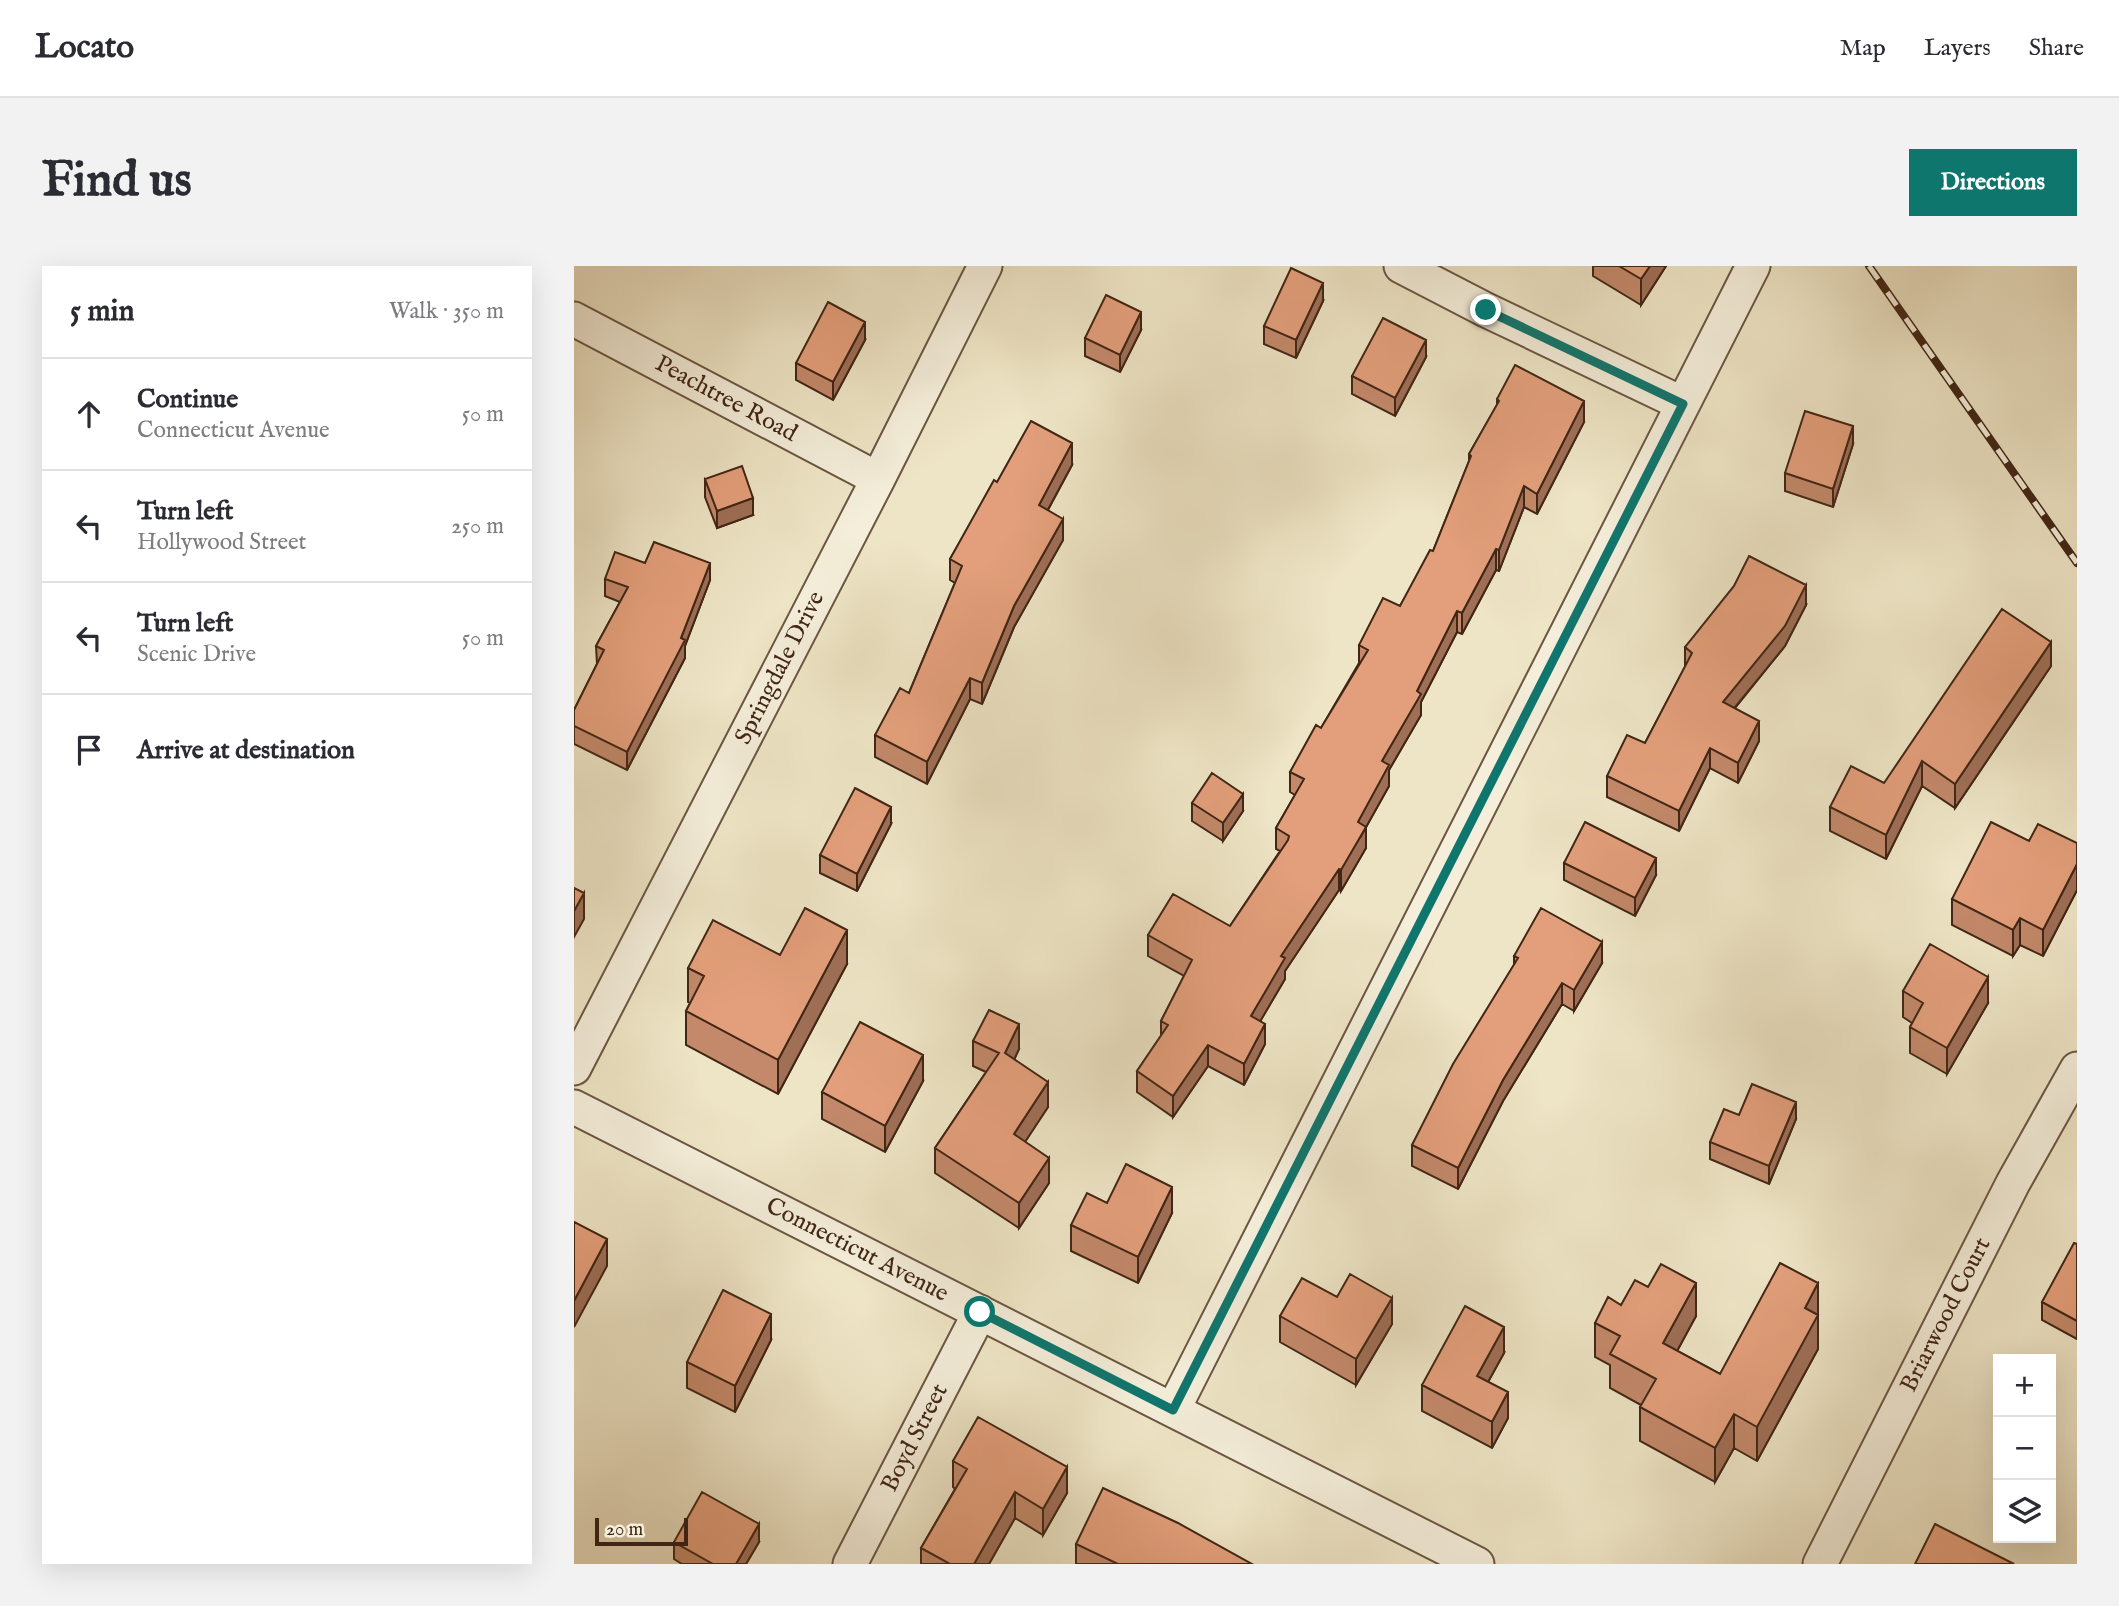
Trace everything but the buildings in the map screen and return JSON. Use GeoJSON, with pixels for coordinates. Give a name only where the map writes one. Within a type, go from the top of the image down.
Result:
{"type":"FeatureCollection","features":[{"type":"Feature","properties":{"kind":"street","name":"Springdale Drive"},"geometry":{"type":"LineString","coordinates":[[574,1068],[985,266]]}},
{"type":"Feature","properties":{"kind":"street"},"geometry":{"type":"LineString","coordinates":[[1401,266],[1486,310],[1683,404]]}},
{"type":"Feature","properties":{"kind":"street"},"geometry":{"type":"LineString","coordinates":[[1173,1410],[1753,266]]}},
{"type":"Feature","properties":{"kind":"street","name":"Peachtree Road"},"geometry":{"type":"LineString","coordinates":[[574,319],[878,479]]}},
{"type":"Feature","properties":{"kind":"street","name":"Briarwood Court"},"geometry":{"type":"LineString","coordinates":[[1820,1564],[2013,1183],[2077,1069]]}},
{"type":"Feature","properties":{"kind":"street","name":"Connecticut Avenue"},"geometry":{"type":"LineString","coordinates":[[574,1107],[1477,1564]]}},
{"type":"Feature","properties":{"kind":"street","name":"Boyd Street"},"geometry":{"type":"LineString","coordinates":[[850,1564],[980,1312]]}},
{"type":"Feature","properties":{"kind":"railway"},"geometry":{"type":"LineString","coordinates":[[1869,266],[2077,563]]}},
{"type":"Feature","properties":{"kind":"route"},"geometry":{"type":"LineString","coordinates":[[980,1312],[1173,1410],[1683,404],[1486,310]]}}]}
